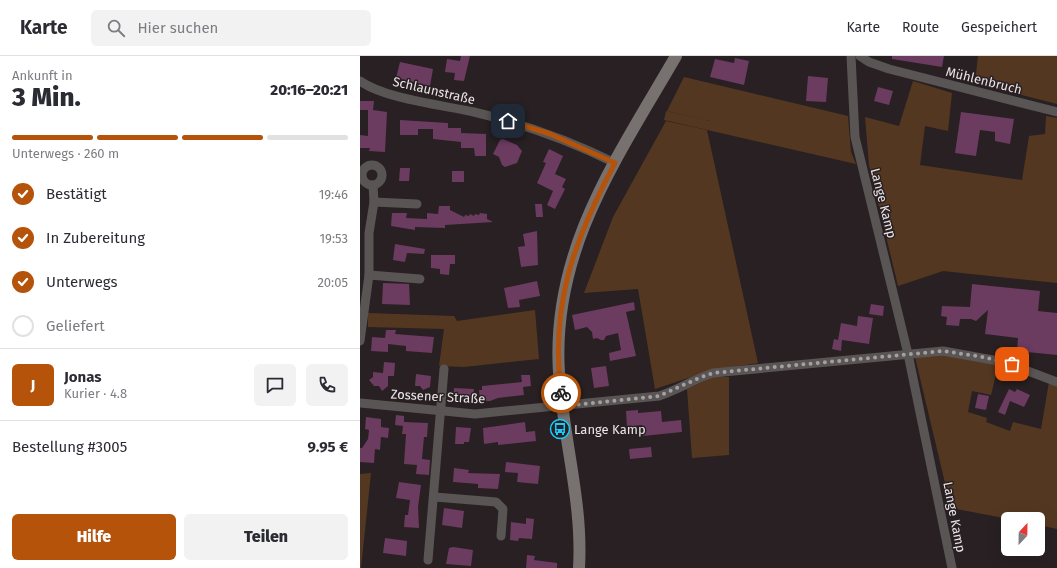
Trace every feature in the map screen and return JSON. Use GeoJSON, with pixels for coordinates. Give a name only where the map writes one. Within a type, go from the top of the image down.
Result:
{"type":"FeatureCollection","features":[{"type":"Feature","properties":{"kind":"street"},"geometry":{"type":"LineString","coordinates":[[579,568],[579,520],[563,406],[558,349],[563,291],[572,256],[582,227],[615,163],[676,56]]}},
{"type":"Feature","properties":{"kind":"street","name":"Lange Kamp"},"geometry":{"type":"LineString","coordinates":[[851,56],[854,137],[908,354],[952,568]]}},
{"type":"Feature","properties":{"kind":"street","name":"Mühlenbruch"},"geometry":{"type":"LineString","coordinates":[[860,56],[869,62],[889,69],[1057,112]]}},
{"type":"Feature","properties":{"kind":"street","name":"Schlaunstraße"},"geometry":{"type":"LineString","coordinates":[[360,81],[372,88],[395,95],[519,124],[550,134],[615,163]]}},
{"type":"Feature","properties":{"kind":"street"},"geometry":{"type":"LineString","coordinates":[[360,340],[370,275],[365,232],[374,202],[372,185]]}},
{"type":"Feature","properties":{"kind":"street"},"geometry":{"type":"LineString","coordinates":[[374,202],[417,204]]}},
{"type":"Feature","properties":{"kind":"street"},"geometry":{"type":"LineString","coordinates":[[370,275],[420,279]]}},
{"type":"Feature","properties":{"kind":"street"},"geometry":{"type":"LineString","coordinates":[[563,406],[659,396],[713,373],[943,351],[983,357],[1020,367],[1057,382]]}},
{"type":"Feature","properties":{"kind":"street"},"geometry":{"type":"LineString","coordinates":[[428,560],[435,496],[444,369]]}},
{"type":"Feature","properties":{"kind":"street","name":"Zossener Straße"},"geometry":{"type":"LineString","coordinates":[[360,403],[441,412],[475,414],[563,406]]}},
{"type":"Feature","properties":{"kind":"street"},"geometry":{"type":"LineString","coordinates":[[435,496],[496,502],[503,509],[501,536]]}},
{"type":"Feature","properties":{"kind":"shaded area"},"geometry":{"type":"Polygon","coordinates":[[[978,56],[1057,56],[1057,104],[975,83],[978,56]]]}},
{"type":"Feature","properties":{"kind":"shaded area"},"geometry":{"type":"Polygon","coordinates":[[[684,77],[848,116],[851,152],[856,164],[664,120],[666,111],[710,121],[667,111],[684,77]]]}},
{"type":"Feature","properties":{"kind":"shaded area"},"geometry":{"type":"Polygon","coordinates":[[[913,81],[952,93],[948,131],[925,126],[920,165],[1022,180],[1029,136],[1045,134],[1046,116],[1057,118],[1057,283],[943,271],[898,286],[869,165],[865,117],[899,126],[913,81]]]}},
{"type":"Feature","properties":{"kind":"shaded area"},"geometry":{"type":"Polygon","coordinates":[[[666,121],[707,130],[758,363],[712,370],[655,389],[638,289],[584,293],[613,217],[666,121]]]}},
{"type":"Feature","properties":{"kind":"shaded area"},"geometry":{"type":"Polygon","coordinates":[[[535,310],[539,359],[464,367],[439,366],[444,329],[368,327],[368,313],[454,316],[457,321],[535,310]]]}},
{"type":"Feature","properties":{"kind":"shaded area"},"geometry":{"type":"Polygon","coordinates":[[[943,354],[999,362],[991,395],[972,391],[968,412],[987,418],[986,422],[1010,431],[1013,422],[1041,429],[1049,382],[1057,385],[1057,529],[1045,526],[1045,512],[1001,512],[1001,517],[951,508],[915,357],[943,354]]]}},
{"type":"Feature","properties":{"kind":"shaded area"},"geometry":{"type":"Polygon","coordinates":[[[713,377],[729,377],[729,455],[692,458],[687,389],[713,377]]]}},
{"type":"Feature","properties":{"kind":"shaded area"},"geometry":{"type":"Polygon","coordinates":[[[371,473],[361,568],[360,568],[360,474],[371,473]]]}},
{"type":"Feature","properties":{"kind":"building"},"geometry":{"type":"Polygon","coordinates":[[[461,56],[470,56],[464,81],[454,80],[455,73],[445,72],[447,59],[460,61],[461,56]]]}},
{"type":"Feature","properties":{"kind":"building"},"geometry":{"type":"Polygon","coordinates":[[[892,56],[944,56],[942,67],[892,59],[892,56]]]}},
{"type":"Feature","properties":{"kind":"building"},"geometry":{"type":"Polygon","coordinates":[[[735,58],[749,61],[744,85],[710,77],[715,59],[734,63],[735,58]]]}},
{"type":"Feature","properties":{"kind":"building"},"geometry":{"type":"Polygon","coordinates":[[[400,62],[433,69],[430,86],[396,78],[400,62]]]}},
{"type":"Feature","properties":{"kind":"building"},"geometry":{"type":"Polygon","coordinates":[[[808,76],[828,78],[826,102],[806,101],[808,76]]]}},
{"type":"Feature","properties":{"kind":"building"},"geometry":{"type":"Polygon","coordinates":[[[878,87],[893,91],[889,105],[874,101],[878,87]]]}},
{"type":"Feature","properties":{"kind":"building"},"geometry":{"type":"Polygon","coordinates":[[[360,101],[374,101],[373,110],[387,112],[385,152],[369,151],[370,148],[360,148],[360,135],[368,136],[368,110],[360,110],[360,101]]]}},
{"type":"Feature","properties":{"kind":"building"},"geometry":{"type":"Polygon","coordinates":[[[961,112],[1014,119],[1010,144],[995,141],[995,132],[980,130],[976,156],[955,153],[961,112]]]}},
{"type":"Feature","properties":{"kind":"building"},"geometry":{"type":"Polygon","coordinates":[[[400,120],[448,123],[448,128],[461,128],[461,133],[486,134],[486,156],[475,156],[474,148],[461,148],[461,142],[433,139],[433,129],[418,129],[418,135],[400,135],[400,120]]]}},
{"type":"Feature","properties":{"kind":"building"},"geometry":{"type":"Polygon","coordinates":[[[503,139],[517,145],[522,151],[517,163],[505,167],[502,165],[499,157],[493,154],[500,140],[503,139]]]}},
{"type":"Feature","properties":{"kind":"building"},"geometry":{"type":"Polygon","coordinates":[[[549,149],[563,156],[555,174],[566,179],[562,187],[565,189],[555,209],[547,205],[553,191],[537,183],[546,163],[543,162],[549,149]]]}},
{"type":"Feature","properties":{"kind":"building"},"geometry":{"type":"Polygon","coordinates":[[[400,168],[410,168],[409,181],[399,181],[400,168]]]}},
{"type":"Feature","properties":{"kind":"building"},"geometry":{"type":"Polygon","coordinates":[[[452,171],[464,171],[464,182],[452,182],[452,171]]]}},
{"type":"Feature","properties":{"kind":"building"},"geometry":{"type":"Polygon","coordinates":[[[535,204],[542,204],[543,217],[536,217],[535,204]]]}},
{"type":"Feature","properties":{"kind":"building"},"geometry":{"type":"Polygon","coordinates":[[[439,206],[450,206],[450,210],[464,217],[465,215],[469,216],[470,214],[474,216],[475,214],[479,215],[480,213],[487,214],[487,219],[493,222],[445,225],[445,228],[415,227],[415,230],[391,226],[392,213],[407,213],[406,218],[427,219],[427,213],[438,214],[439,206]]]}},
{"type":"Feature","properties":{"kind":"building"},"geometry":{"type":"Polygon","coordinates":[[[537,231],[538,265],[521,267],[518,247],[525,246],[523,234],[537,231]]]}},
{"type":"Feature","properties":{"kind":"building"},"geometry":{"type":"Polygon","coordinates":[[[395,244],[425,249],[424,254],[407,253],[405,262],[393,260],[395,244]]]}},
{"type":"Feature","properties":{"kind":"building"},"geometry":{"type":"Polygon","coordinates":[[[431,255],[455,255],[455,264],[450,264],[449,275],[440,274],[440,269],[431,268],[431,255]]]}},
{"type":"Feature","properties":{"kind":"building"},"geometry":{"type":"Polygon","coordinates":[[[537,281],[540,296],[519,300],[520,307],[508,308],[504,288],[537,281]]]}},
{"type":"Feature","properties":{"kind":"building"},"geometry":{"type":"Polygon","coordinates":[[[383,283],[409,284],[410,305],[382,304],[383,283]]]}},
{"type":"Feature","properties":{"kind":"building"},"geometry":{"type":"Polygon","coordinates":[[[972,284],[1040,291],[1038,311],[1057,313],[1057,355],[1017,351],[1018,338],[985,334],[988,310],[976,321],[971,319],[960,319],[959,326],[946,325],[947,317],[941,316],[942,306],[970,307],[972,284]]]}},
{"type":"Feature","properties":{"kind":"building"},"geometry":{"type":"Polygon","coordinates":[[[634,302],[635,310],[626,312],[636,356],[610,361],[609,353],[621,350],[618,333],[606,336],[604,340],[601,340],[597,338],[593,339],[592,332],[587,327],[575,330],[572,315],[634,302]]]}},
{"type":"Feature","properties":{"kind":"building"},"geometry":{"type":"Polygon","coordinates":[[[871,304],[884,306],[883,316],[869,314],[871,304]]]}},
{"type":"Feature","properties":{"kind":"building"},"geometry":{"type":"Polygon","coordinates":[[[858,316],[873,318],[869,344],[842,340],[841,351],[832,349],[834,339],[838,340],[841,323],[857,326],[858,316]]]}},
{"type":"Feature","properties":{"kind":"building"},"geometry":{"type":"Polygon","coordinates":[[[386,330],[396,330],[395,334],[434,337],[432,353],[406,351],[406,346],[388,344],[388,352],[371,351],[372,337],[385,338],[386,330]]]}},
{"type":"Feature","properties":{"kind":"building"},"geometry":{"type":"Polygon","coordinates":[[[384,362],[395,363],[394,376],[388,376],[388,386],[382,391],[379,386],[374,386],[369,380],[373,377],[373,372],[383,373],[384,362]]]}},
{"type":"Feature","properties":{"kind":"building"},"geometry":{"type":"Polygon","coordinates":[[[606,366],[609,386],[594,388],[591,368],[606,366]]]}},
{"type":"Feature","properties":{"kind":"building"},"geometry":{"type":"Polygon","coordinates":[[[416,374],[431,376],[430,387],[423,390],[420,386],[415,386],[416,374]]]}},
{"type":"Feature","properties":{"kind":"building"},"geometry":{"type":"Polygon","coordinates":[[[521,375],[530,375],[531,386],[523,387],[524,395],[498,398],[490,401],[480,401],[479,390],[482,390],[482,386],[522,382],[521,375]]]}},
{"type":"Feature","properties":{"kind":"building"},"geometry":{"type":"Polygon","coordinates":[[[454,388],[474,389],[473,401],[453,401],[454,388]]]}},
{"type":"Feature","properties":{"kind":"building"},"geometry":{"type":"Polygon","coordinates":[[[1009,389],[1015,392],[1017,389],[1030,395],[1024,407],[1010,401],[1005,415],[998,412],[1009,389]]]}},
{"type":"Feature","properties":{"kind":"building"},"geometry":{"type":"Polygon","coordinates":[[[978,394],[989,396],[986,410],[975,408],[978,394]]]}},
{"type":"Feature","properties":{"kind":"building"},"geometry":{"type":"Polygon","coordinates":[[[638,410],[638,413],[661,411],[662,422],[681,420],[682,432],[643,436],[642,425],[627,427],[626,411],[638,410]]]}},
{"type":"Feature","properties":{"kind":"building"},"geometry":{"type":"Polygon","coordinates":[[[396,415],[404,416],[404,422],[428,423],[427,437],[424,437],[422,459],[430,460],[429,475],[416,474],[417,465],[404,464],[406,434],[402,434],[403,426],[395,425],[396,415]]]}},
{"type":"Feature","properties":{"kind":"building"},"geometry":{"type":"Polygon","coordinates":[[[366,417],[381,419],[381,427],[389,428],[388,438],[381,437],[380,450],[375,449],[374,463],[360,462],[360,448],[362,448],[368,439],[369,430],[365,429],[366,417]]]}},
{"type":"Feature","properties":{"kind":"building"},"geometry":{"type":"Polygon","coordinates":[[[525,422],[526,432],[535,431],[536,441],[498,445],[498,442],[484,444],[483,428],[525,422]]]}},
{"type":"Feature","properties":{"kind":"building"},"geometry":{"type":"Polygon","coordinates":[[[456,427],[471,428],[469,442],[464,442],[464,444],[455,444],[456,427]]]}},
{"type":"Feature","properties":{"kind":"building"},"geometry":{"type":"Polygon","coordinates":[[[651,447],[652,457],[630,459],[629,449],[651,447]]]}},
{"type":"Feature","properties":{"kind":"building"},"geometry":{"type":"Polygon","coordinates":[[[506,462],[540,466],[538,484],[517,482],[518,473],[505,472],[506,462]]]}},
{"type":"Feature","properties":{"kind":"building"},"geometry":{"type":"Polygon","coordinates":[[[454,468],[469,470],[468,473],[500,474],[498,489],[478,488],[478,484],[453,482],[454,468]]]}},
{"type":"Feature","properties":{"kind":"building"},"geometry":{"type":"Polygon","coordinates":[[[399,482],[421,485],[418,507],[419,528],[404,527],[405,515],[408,515],[410,500],[396,498],[399,482]]]}},
{"type":"Feature","properties":{"kind":"building"},"geometry":{"type":"Polygon","coordinates":[[[444,508],[464,511],[462,528],[442,525],[444,508]]]}},
{"type":"Feature","properties":{"kind":"building"},"geometry":{"type":"Polygon","coordinates":[[[526,518],[534,519],[532,539],[519,538],[518,541],[510,540],[511,522],[526,524],[526,518]]]}},
{"type":"Feature","properties":{"kind":"building"},"geometry":{"type":"Polygon","coordinates":[[[385,538],[407,541],[406,556],[383,553],[385,538]]]}},
{"type":"Feature","properties":{"kind":"building"},"geometry":{"type":"Polygon","coordinates":[[[453,547],[473,550],[471,566],[446,564],[449,548],[453,547]]]}},
{"type":"Feature","properties":{"kind":"building"},"geometry":{"type":"Polygon","coordinates":[[[527,555],[535,556],[534,560],[557,563],[557,568],[526,568],[527,555]]]}},
{"type":"Feature","properties":{"kind":"way so far"},"geometry":{"type":"LineString","coordinates":[[561,393],[563,406],[659,396],[674,391],[699,378],[713,373],[943,351],[983,357],[1012,364]]}},
{"type":"Feature","properties":{"kind":"place","name":"Lange Kamp"},"geometry":{"type":"Point","coordinates":[560,429]}},
{"type":"Feature","properties":{"kind":"route"},"geometry":{"type":"LineString","coordinates":[[508,121],[550,134],[580,146],[615,163],[582,227],[572,256],[563,291],[558,349],[561,393]]}}]}
